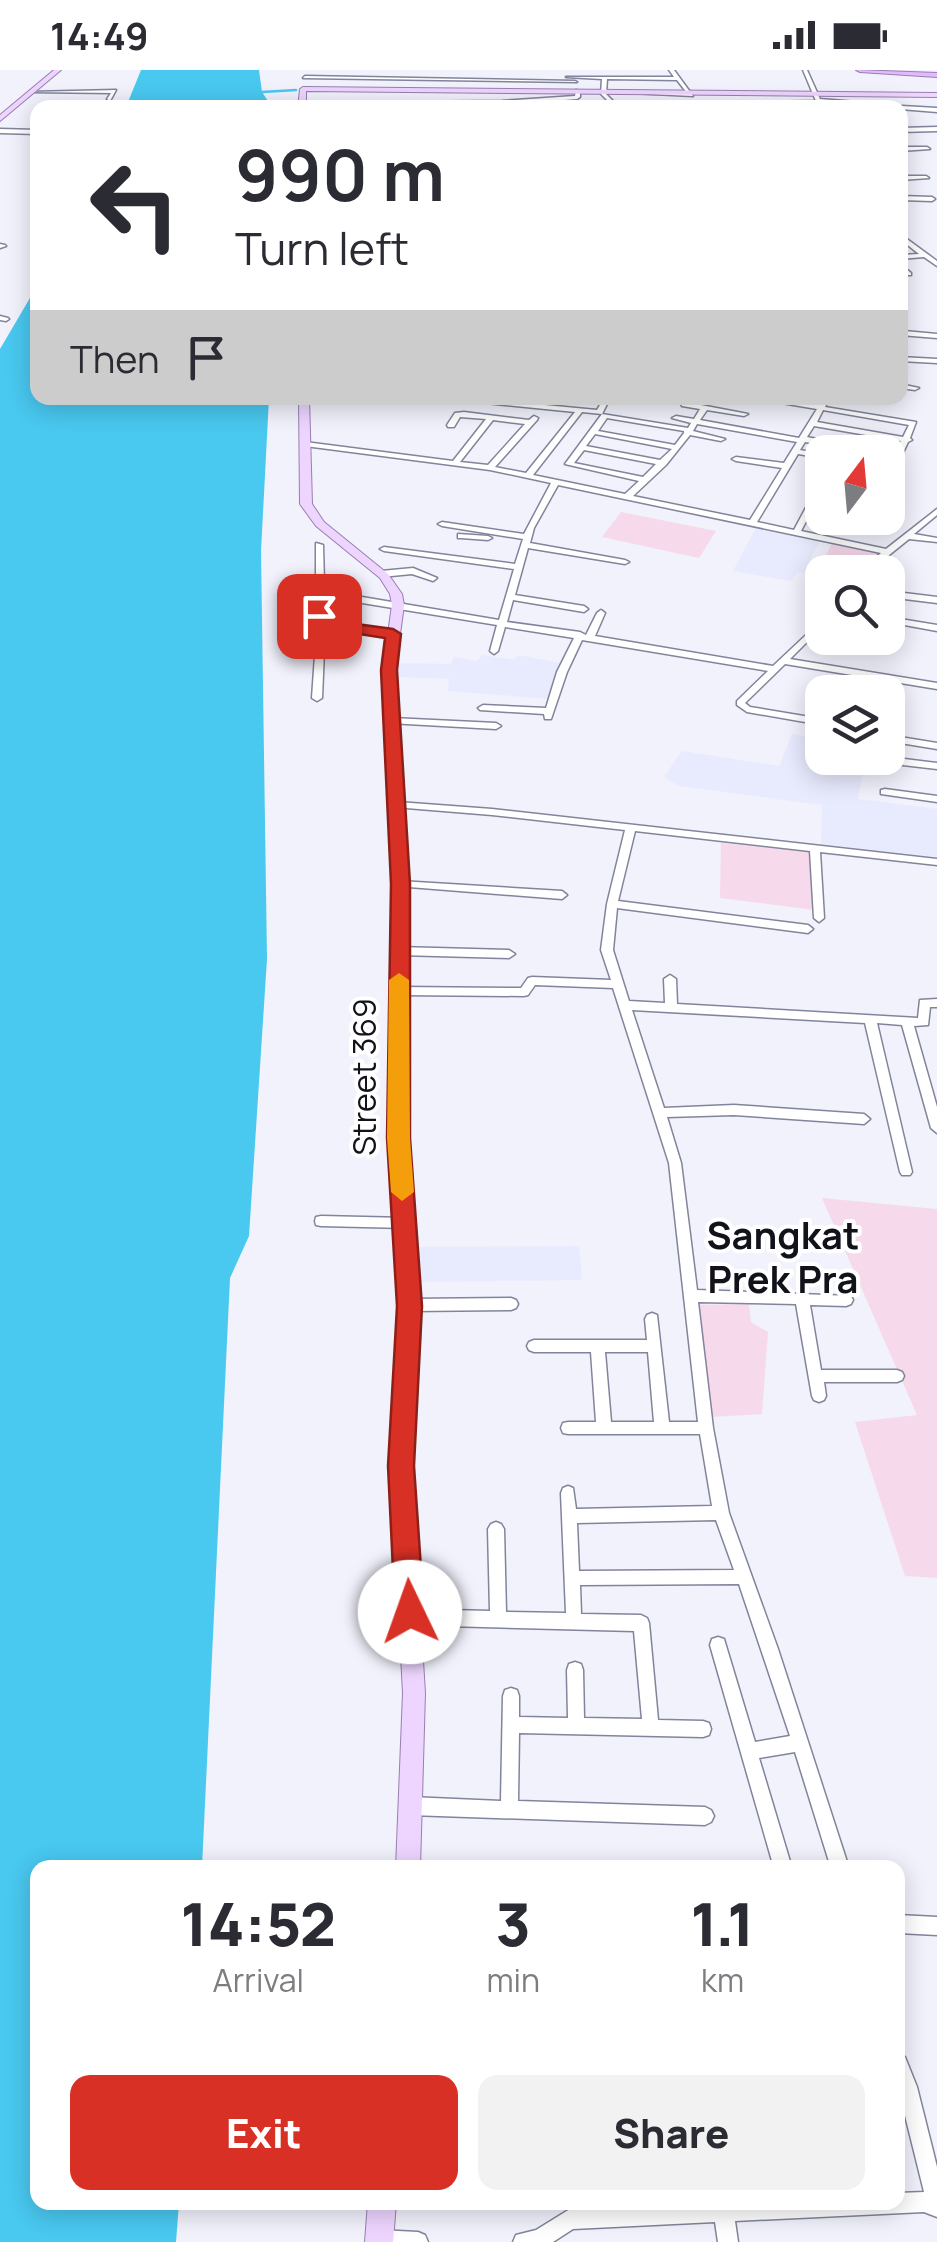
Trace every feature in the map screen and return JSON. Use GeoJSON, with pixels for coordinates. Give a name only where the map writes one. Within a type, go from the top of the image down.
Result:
{"type":"FeatureCollection","features":[{"type":"Feature","properties":{"kind":"highway"},"geometry":{"type":"LineString","coordinates":[[860,70],[937,74]]}},
{"type":"Feature","properties":{"kind":"main road"},"geometry":{"type":"LineString","coordinates":[[17,102],[55,70]]}},
{"type":"Feature","properties":{"kind":"main road"},"geometry":{"type":"LineString","coordinates":[[0,116],[55,70]]}},
{"type":"Feature","properties":{"kind":"main road"},"geometry":{"type":"LineString","coordinates":[[302,100],[303,90],[454,90],[801,100]]}},
{"type":"Feature","properties":{"kind":"main road"},"geometry":{"type":"LineString","coordinates":[[454,90],[603,92]]}},
{"type":"Feature","properties":{"kind":"main road"},"geometry":{"type":"LineString","coordinates":[[840,100],[937,95]]}},
{"type":"Feature","properties":{"kind":"main road"},"geometry":{"type":"LineString","coordinates":[[304,405],[304,495],[311,514],[381,574],[396,594],[398,605]]}},
{"type":"Feature","properties":{"kind":"main road","name":"Street 369"},"geometry":{"type":"LineString","coordinates":[[398,605],[389,670],[400,884],[398,1138],[410,1306],[401,1466],[414,1693],[408,1860]]}},
{"type":"Feature","properties":{"kind":"main road"},"geometry":{"type":"LineString","coordinates":[[379,2241],[381,2210]]}},
{"type":"Feature","properties":{"kind":"street"},"geometry":{"type":"LineString","coordinates":[[421,82],[422,70]]}},
{"type":"Feature","properties":{"kind":"street"},"geometry":{"type":"LineString","coordinates":[[458,80],[459,70]]}},
{"type":"Feature","properties":{"kind":"street"},"geometry":{"type":"LineString","coordinates":[[506,70],[512,79]]}},
{"type":"Feature","properties":{"kind":"street"},"geometry":{"type":"LineString","coordinates":[[599,70],[672,70],[693,100]]}},
{"type":"Feature","properties":{"kind":"street"},"geometry":{"type":"LineString","coordinates":[[805,70],[820,100]]}},
{"type":"Feature","properties":{"kind":"street"},"geometry":{"type":"LineString","coordinates":[[323,81],[343,73],[385,74],[421,82],[680,79]]}},
{"type":"Feature","properties":{"kind":"street"},"geometry":{"type":"LineString","coordinates":[[303,90],[305,74],[334,83]]}},
{"type":"Feature","properties":{"kind":"street"},"geometry":{"type":"LineString","coordinates":[[605,78],[603,92],[610,100]]}},
{"type":"Feature","properties":{"kind":"street"},"geometry":{"type":"LineString","coordinates":[[512,79],[575,82]]}},
{"type":"Feature","properties":{"kind":"street"},"geometry":{"type":"LineString","coordinates":[[32,92],[114,91],[110,100]]}},
{"type":"Feature","properties":{"kind":"street"},"geometry":{"type":"LineString","coordinates":[[46,92],[91,94]]}},
{"type":"Feature","properties":{"kind":"street"},"geometry":{"type":"LineString","coordinates":[[543,100],[579,97],[578,92]]}},
{"type":"Feature","properties":{"kind":"street"},"geometry":{"type":"LineString","coordinates":[[908,108],[937,110]]}},
{"type":"Feature","properties":{"kind":"street"},"geometry":{"type":"LineString","coordinates":[[0,130],[30,132]]}},
{"type":"Feature","properties":{"kind":"street"},"geometry":{"type":"LineString","coordinates":[[908,130],[937,130]]}},
{"type":"Feature","properties":{"kind":"street"},"geometry":{"type":"LineString","coordinates":[[908,149],[927,149]]}},
{"type":"Feature","properties":{"kind":"street"},"geometry":{"type":"LineString","coordinates":[[908,178],[926,178]]}},
{"type":"Feature","properties":{"kind":"street"},"geometry":{"type":"LineString","coordinates":[[908,198],[932,198]]}},
{"type":"Feature","properties":{"kind":"street"},"geometry":{"type":"LineString","coordinates":[[908,242],[937,264]]}},
{"type":"Feature","properties":{"kind":"street"},"geometry":{"type":"LineString","coordinates":[[908,256],[923,254]]}},
{"type":"Feature","properties":{"kind":"street"},"geometry":{"type":"LineString","coordinates":[[908,334],[937,336]]}},
{"type":"Feature","properties":{"kind":"street"},"geometry":{"type":"LineString","coordinates":[[908,359],[937,362]]}},
{"type":"Feature","properties":{"kind":"street"},"geometry":{"type":"LineString","coordinates":[[908,387],[915,388]]}},
{"type":"Feature","properties":{"kind":"street"},"geometry":{"type":"LineString","coordinates":[[540,405],[599,412],[604,405]]}},
{"type":"Feature","properties":{"kind":"street"},"geometry":{"type":"LineString","coordinates":[[689,405],[744,414]]}},
{"type":"Feature","properties":{"kind":"street"},"geometry":{"type":"LineString","coordinates":[[753,522],[822,405]]}},
{"type":"Feature","properties":{"kind":"street"},"geometry":{"type":"LineString","coordinates":[[836,405],[913,424],[905,444]]}},
{"type":"Feature","properties":{"kind":"street"},"geometry":{"type":"LineString","coordinates":[[628,496],[677,448],[705,408]]}},
{"type":"Feature","properties":{"kind":"street"},"geometry":{"type":"LineString","coordinates":[[528,476],[580,410]]}},
{"type":"Feature","properties":{"kind":"street"},"geometry":{"type":"LineString","coordinates":[[450,425],[460,414],[533,419],[490,468]]}},
{"type":"Feature","properties":{"kind":"street"},"geometry":{"type":"LineString","coordinates":[[642,479],[568,464],[605,416],[722,439]]}},
{"type":"Feature","properties":{"kind":"street"},"geometry":{"type":"LineString","coordinates":[[456,462],[492,417]]}},
{"type":"Feature","properties":{"kind":"street"},"geometry":{"type":"LineString","coordinates":[[676,418],[805,440]]}},
{"type":"Feature","properties":{"kind":"street"},"geometry":{"type":"LineString","coordinates":[[812,424],[908,440]]}},
{"type":"Feature","properties":{"kind":"street"},"geometry":{"type":"LineString","coordinates":[[594,432],[677,448]]}},
{"type":"Feature","properties":{"kind":"street"},"geometry":{"type":"LineString","coordinates":[[304,444],[490,468],[889,552]]}},
{"type":"Feature","properties":{"kind":"street"},"geometry":{"type":"LineString","coordinates":[[581,448],[662,463]]}},
{"type":"Feature","properties":{"kind":"street"},"geometry":{"type":"LineString","coordinates":[[796,451],[805,453]]}},
{"type":"Feature","properties":{"kind":"street"},"geometry":{"type":"LineString","coordinates":[[736,459],[787,466]]}},
{"type":"Feature","properties":{"kind":"street"},"geometry":{"type":"LineString","coordinates":[[494,650],[526,541],[556,482]]}},
{"type":"Feature","properties":{"kind":"street"},"geometry":{"type":"LineString","coordinates":[[885,555],[932,520],[937,510]]}},
{"type":"Feature","properties":{"kind":"street"},"geometry":{"type":"LineString","coordinates":[[797,532],[805,518]]}},
{"type":"Feature","properties":{"kind":"street"},"geometry":{"type":"LineString","coordinates":[[442,524],[626,562]]}},
{"type":"Feature","properties":{"kind":"street"},"geometry":{"type":"LineString","coordinates":[[461,536],[526,541]]}},
{"type":"Feature","properties":{"kind":"street"},"geometry":{"type":"LineString","coordinates":[[908,536],[937,540]]}},
{"type":"Feature","properties":{"kind":"street"},"geometry":{"type":"LineString","coordinates":[[318,698],[322,661],[319,544]]}},
{"type":"Feature","properties":{"kind":"street"},"geometry":{"type":"LineString","coordinates":[[384,549],[518,567]]}},
{"type":"Feature","properties":{"kind":"street"},"geometry":{"type":"LineString","coordinates":[[381,574],[413,572],[433,578]]}},
{"type":"Feature","properties":{"kind":"street"},"geometry":{"type":"LineString","coordinates":[[510,596],[584,609]]}},
{"type":"Feature","properties":{"kind":"street"},"geometry":{"type":"LineString","coordinates":[[905,596],[937,600]]}},
{"type":"Feature","properties":{"kind":"street"},"geometry":{"type":"LineString","coordinates":[[350,598],[773,669]]}},
{"type":"Feature","properties":{"kind":"street"},"geometry":{"type":"LineString","coordinates":[[483,708],[549,714],[562,672],[601,613]]}},
{"type":"Feature","properties":{"kind":"street"},"geometry":{"type":"LineString","coordinates":[[905,623],[937,628]]}},
{"type":"Feature","properties":{"kind":"street"},"geometry":{"type":"LineString","coordinates":[[320,624],[393,634]]}},
{"type":"Feature","properties":{"kind":"street"},"geometry":{"type":"LineString","coordinates":[[805,639],[742,699],[742,706],[805,719]]}},
{"type":"Feature","properties":{"kind":"street"},"geometry":{"type":"LineString","coordinates":[[783,661],[870,675]]}},
{"type":"Feature","properties":{"kind":"street"},"geometry":{"type":"LineString","coordinates":[[905,681],[937,686]]}},
{"type":"Feature","properties":{"kind":"street"},"geometry":{"type":"LineString","coordinates":[[392,722],[496,726]]}},
{"type":"Feature","properties":{"kind":"street"},"geometry":{"type":"LineString","coordinates":[[905,741],[937,746]]}},
{"type":"Feature","properties":{"kind":"street"},"geometry":{"type":"LineString","coordinates":[[905,762],[937,766]]}},
{"type":"Feature","properties":{"kind":"street"},"geometry":{"type":"LineString","coordinates":[[885,792],[937,799]]}},
{"type":"Feature","properties":{"kind":"street"},"geometry":{"type":"LineString","coordinates":[[398,805],[937,862]]}},
{"type":"Feature","properties":{"kind":"street"},"geometry":{"type":"LineString","coordinates":[[631,828],[612,904],[607,950],[675,1163],[720,1514],[801,1743],[838,1860]]}},
{"type":"Feature","properties":{"kind":"street"},"geometry":{"type":"LineString","coordinates":[[816,848],[818,918]]}},
{"type":"Feature","properties":{"kind":"street"},"geometry":{"type":"LineString","coordinates":[[400,884],[562,896]]}},
{"type":"Feature","properties":{"kind":"street"},"geometry":{"type":"LineString","coordinates":[[612,904],[808,929]]}},
{"type":"Feature","properties":{"kind":"street"},"geometry":{"type":"LineString","coordinates":[[399,950],[509,954]]}},
{"type":"Feature","properties":{"kind":"street"},"geometry":{"type":"LineString","coordinates":[[670,979],[671,1009]]}},
{"type":"Feature","properties":{"kind":"street"},"geometry":{"type":"LineString","coordinates":[[399,991],[524,992],[532,980],[616,984]]}},
{"type":"Feature","properties":{"kind":"street"},"geometry":{"type":"LineString","coordinates":[[623,1005],[926,1022],[924,1004],[937,1003]]}},
{"type":"Feature","properties":{"kind":"street"},"geometry":{"type":"LineString","coordinates":[[870,1020],[906,1172]]}},
{"type":"Feature","properties":{"kind":"street"},"geometry":{"type":"LineString","coordinates":[[907,1022],[937,1128]]}},
{"type":"Feature","properties":{"kind":"street"},"geometry":{"type":"LineString","coordinates":[[659,1113],[734,1110],[864,1119]]}},
{"type":"Feature","properties":{"kind":"street"},"geometry":{"type":"LineString","coordinates":[[321,1221],[406,1223]]}},
{"type":"Feature","properties":{"kind":"street"},"geometry":{"type":"LineString","coordinates":[[690,1296],[846,1300]]}},
{"type":"Feature","properties":{"kind":"street"},"geometry":{"type":"LineString","coordinates":[[802,1299],[819,1396]]}},
{"type":"Feature","properties":{"kind":"street"},"geometry":{"type":"LineString","coordinates":[[410,1306],[511,1304]]}},
{"type":"Feature","properties":{"kind":"street"},"geometry":{"type":"LineString","coordinates":[[652,1319],[662,1428]]}},
{"type":"Feature","properties":{"kind":"street"},"geometry":{"type":"LineString","coordinates":[[534,1346],[653,1346]]}},
{"type":"Feature","properties":{"kind":"street"},"geometry":{"type":"LineString","coordinates":[[598,1346],[604,1428]]}},
{"type":"Feature","properties":{"kind":"street"},"geometry":{"type":"LineString","coordinates":[[816,1376],[896,1376]]}},
{"type":"Feature","properties":{"kind":"street"},"geometry":{"type":"LineString","coordinates":[[568,1428],[706,1428]]}},
{"type":"Feature","properties":{"kind":"street"},"geometry":{"type":"LineString","coordinates":[[568,1492],[574,1622]]}},
{"type":"Feature","properties":{"kind":"street"},"geometry":{"type":"LineString","coordinates":[[569,1516],[720,1514]]}},
{"type":"Feature","properties":{"kind":"street"},"geometry":{"type":"LineString","coordinates":[[496,1529],[498,1620]]}},
{"type":"Feature","properties":{"kind":"street"},"geometry":{"type":"LineString","coordinates":[[572,1578],[744,1577]]}},
{"type":"Feature","properties":{"kind":"street"},"geometry":{"type":"LineString","coordinates":[[410,1617],[644,1625],[651,1728]]}},
{"type":"Feature","properties":{"kind":"street"},"geometry":{"type":"LineString","coordinates":[[718,1645],[780,1860]]}},
{"type":"Feature","properties":{"kind":"street"},"geometry":{"type":"LineString","coordinates":[[574,1670],[576,1726]]}},
{"type":"Feature","properties":{"kind":"street"},"geometry":{"type":"LineString","coordinates":[[509,1809],[511,1696]]}},
{"type":"Feature","properties":{"kind":"street"},"geometry":{"type":"LineString","coordinates":[[510,1725],[703,1729]]}},
{"type":"Feature","properties":{"kind":"street"},"geometry":{"type":"LineString","coordinates":[[751,1751],[801,1743]]}},
{"type":"Feature","properties":{"kind":"street"},"geometry":{"type":"LineString","coordinates":[[410,1806],[705,1816]]}},
{"type":"Feature","properties":{"kind":"street"},"geometry":{"type":"LineString","coordinates":[[905,1924],[937,1926]]}},
{"type":"Feature","properties":{"kind":"street"},"geometry":{"type":"LineString","coordinates":[[905,2082],[937,2206]]}},
{"type":"Feature","properties":{"kind":"street"},"geometry":{"type":"LineString","coordinates":[[905,2202],[937,2206]]}},
{"type":"Feature","properties":{"kind":"street"},"geometry":{"type":"LineString","coordinates":[[523,2242],[540,2239],[570,2219],[684,2210]]}},
{"type":"Feature","properties":{"kind":"street"},"geometry":{"type":"LineString","coordinates":[[723,2210],[728,2242]]}},
{"type":"Feature","properties":{"kind":"street"},"geometry":{"type":"LineString","coordinates":[[379,2241],[418,2242]]}},
{"type":"Feature","properties":{"kind":"shaded area"},"geometry":{"type":"Polygon","coordinates":[[[621,512],[716,531],[699,558],[602,537],[621,512]]]}},
{"type":"Feature","properties":{"kind":"shaded area"},"geometry":{"type":"Polygon","coordinates":[[[757,526],[820,540],[813,555],[805,555],[804,573],[798,572],[791,581],[733,571],[757,526]]]}},
{"type":"Feature","properties":{"kind":"shaded area"},"geometry":{"type":"Polygon","coordinates":[[[833,541],[878,553],[876,555],[826,555],[833,541]]]}},
{"type":"Feature","properties":{"kind":"shaded area"},"geometry":{"type":"Polygon","coordinates":[[[483,655],[515,660],[518,655],[561,663],[550,699],[448,691],[449,679],[396,677],[396,663],[451,664],[454,657],[477,661],[483,655]]]}},
{"type":"Feature","properties":{"kind":"shaded area"},"geometry":{"type":"Polygon","coordinates":[[[792,734],[805,736],[805,775],[862,775],[858,799],[937,809],[937,857],[821,844],[822,805],[679,786],[664,777],[682,751],[779,766],[792,734]]]}},
{"type":"Feature","properties":{"kind":"shaded area"},"geometry":{"type":"Polygon","coordinates":[[[721,843],[813,852],[814,910],[720,898],[721,843]]]}},
{"type":"Feature","properties":{"kind":"shaded area"},"geometry":{"type":"Polygon","coordinates":[[[822,1198],[937,1209],[937,1578],[905,1576],[855,1422],[917,1415],[822,1198]]]}},
{"type":"Feature","properties":{"kind":"shaded area"},"geometry":{"type":"Polygon","coordinates":[[[579,1246],[582,1280],[416,1282],[417,1247],[579,1246]]]}},
{"type":"Feature","properties":{"kind":"shaded area"},"geometry":{"type":"Polygon","coordinates":[[[749,1304],[751,1322],[768,1332],[762,1414],[712,1417],[694,1305],[749,1304]]]}},
{"type":"Feature","properties":{"kind":"water"},"geometry":{"type":"Polygon","coordinates":[[[141,70],[259,70],[267,100],[129,100],[141,70]]]}},
{"type":"Feature","properties":{"kind":"water"},"geometry":{"type":"Polygon","coordinates":[[[30,298],[30,405],[269,405],[261,551],[267,959],[249,1236],[230,1278],[202,1860],[30,1860],[30,2210],[178,2210],[176,2242],[0,2242],[0,349],[30,298]]]}},
{"type":"Feature","properties":{"kind":"waterway"},"geometry":{"type":"LineString","coordinates":[[262,92],[296,90]]}},
{"type":"Feature","properties":{"kind":"slow traffic"},"geometry":{"type":"LineString","coordinates":[[399,980],[398,1138],[402,1192]]}},
{"type":"Feature","properties":{"kind":"district","name":"Sangkat Prek Pra"},"geometry":{"type":"Point","coordinates":[783,1258]}},
{"type":"Feature","properties":{"kind":"route"},"geometry":{"type":"LineString","coordinates":[[319,616],[320,624],[393,634],[389,670],[400,884],[398,1138],[410,1306],[401,1466],[410,1612]]}}]}
